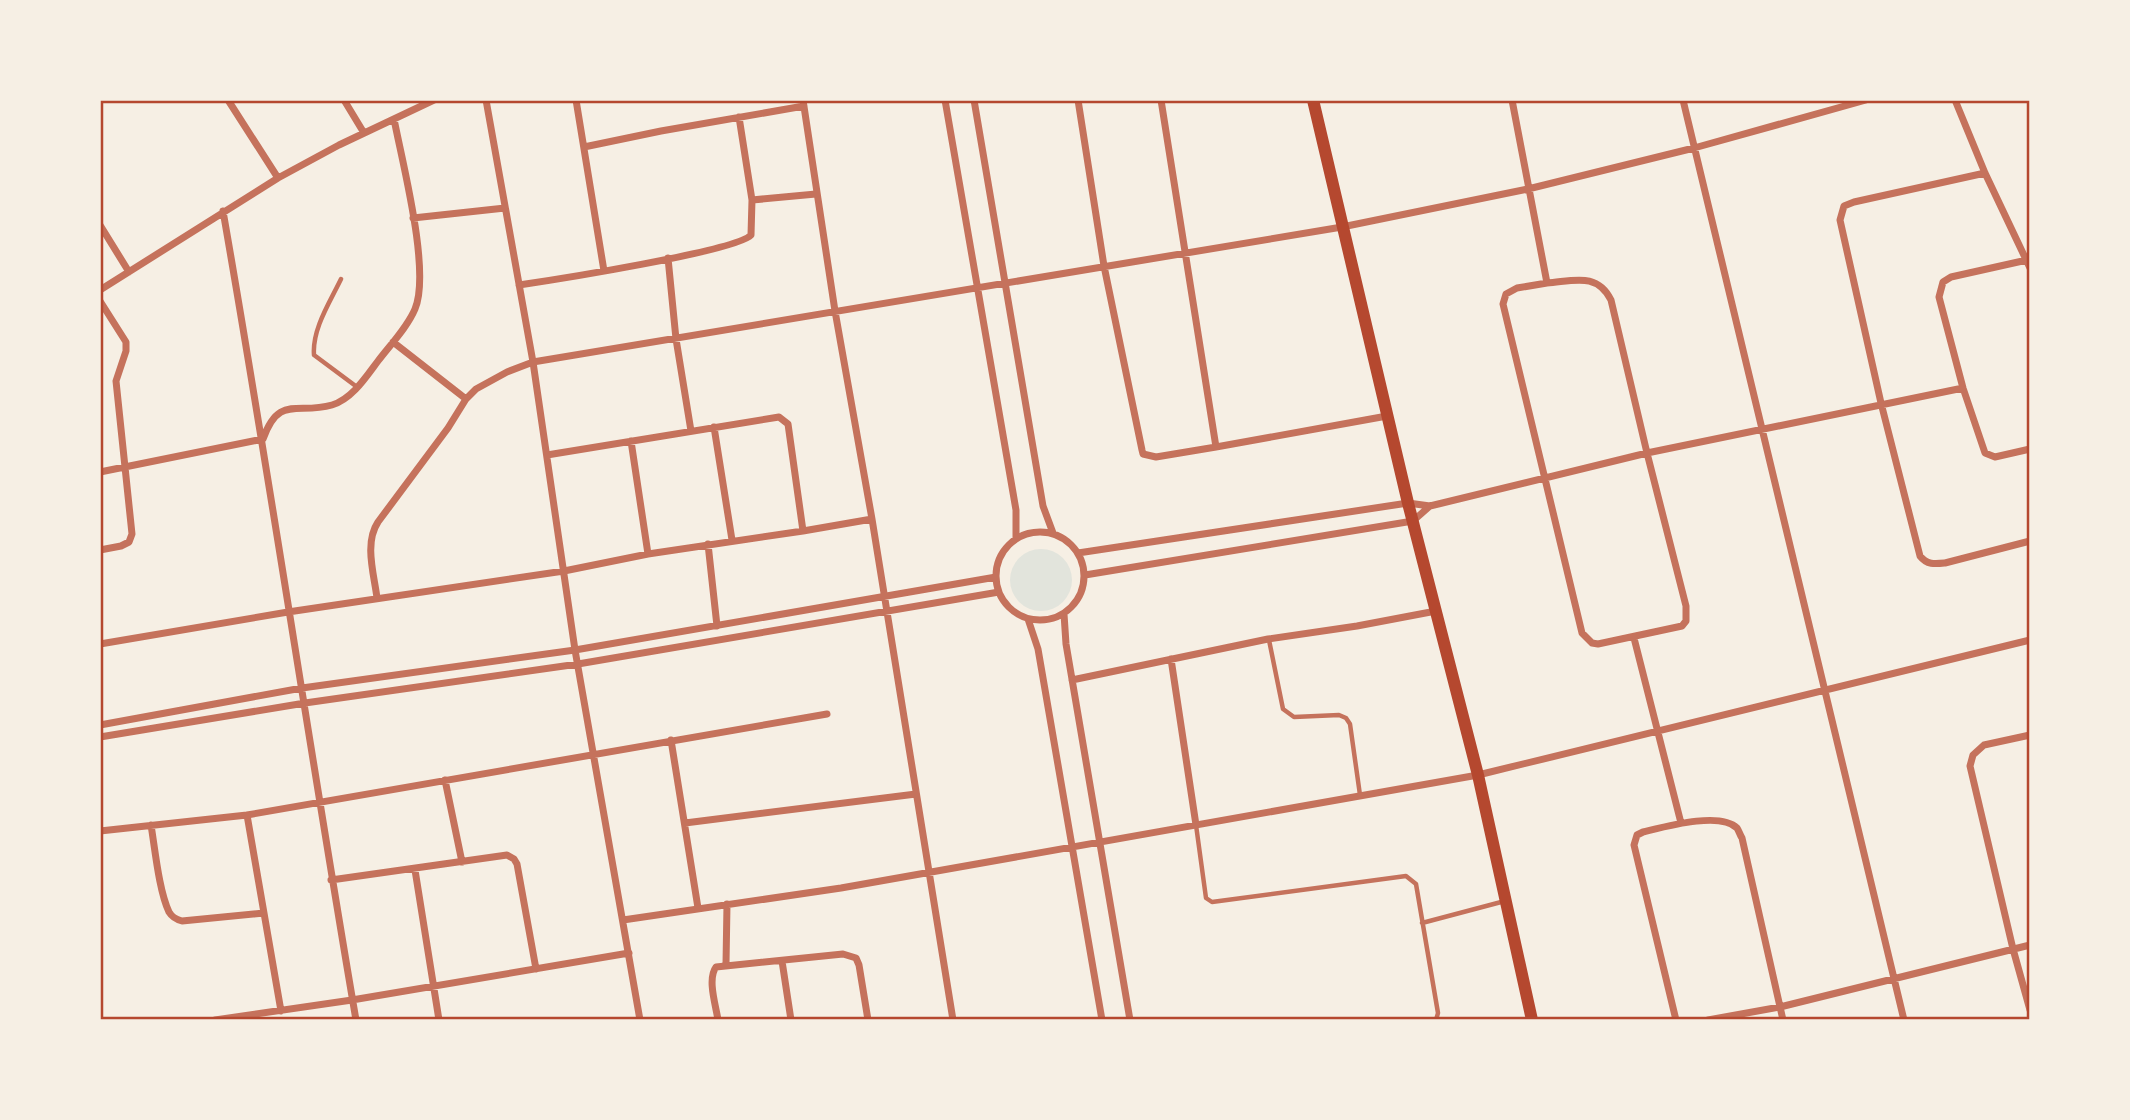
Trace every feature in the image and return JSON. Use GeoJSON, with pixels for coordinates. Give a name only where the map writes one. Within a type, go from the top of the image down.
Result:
{"type":"FeatureCollection","features":[{"type":"Feature","properties":{"kind":"main road"},"geometry":{"type":"LineString","coordinates":[[1313,100],[1408,503],[1478,775],[1532,1020]]}},
{"type":"Feature","properties":{"kind":"street"},"geometry":{"type":"LineString","coordinates":[[344,100],[364,133]]}},
{"type":"Feature","properties":{"kind":"street"},"geometry":{"type":"LineString","coordinates":[[100,290],[278,178],[434,100]]}},
{"type":"Feature","properties":{"kind":"street"},"geometry":{"type":"LineString","coordinates":[[486,100],[533,362],[592,753],[640,1020]]}},
{"type":"Feature","properties":{"kind":"street"},"geometry":{"type":"LineString","coordinates":[[576,100],[604,271]]}},
{"type":"Feature","properties":{"kind":"street"},"geometry":{"type":"LineString","coordinates":[[945,100],[1016,510],[1016,538]]}},
{"type":"Feature","properties":{"kind":"street"},"geometry":{"type":"LineString","coordinates":[[974,100],[1043,506],[1053,533]]}},
{"type":"Feature","properties":{"kind":"street"},"geometry":{"type":"LineString","coordinates":[[1078,100],[1104,265],[1143,454],[1156,457],[1387,416]]}},
{"type":"Feature","properties":{"kind":"street"},"geometry":{"type":"LineString","coordinates":[[1161,100],[1216,447]]}},
{"type":"Feature","properties":{"kind":"street"},"geometry":{"type":"LineString","coordinates":[[1512,100],[1547,283]]}},
{"type":"Feature","properties":{"kind":"street"},"geometry":{"type":"LineString","coordinates":[[1683,100],[1904,1020]]}},
{"type":"Feature","properties":{"kind":"street"},"geometry":{"type":"LineString","coordinates":[[377,598],[371,545],[374,528],[448,428],[466,399],[476,389],[533,362],[1342,227],[1528,189],[1694,148],[1866,100]]}},
{"type":"Feature","properties":{"kind":"street"},"geometry":{"type":"LineString","coordinates":[[1955,100],[1985,173],[2029,264],[1951,277],[1943,282],[1939,297],[1963,388],[1985,453],[1995,457],[2030,449]]}},
{"type":"Feature","properties":{"kind":"street"},"geometry":{"type":"LineString","coordinates":[[233,101],[278,178]]}},
{"type":"Feature","properties":{"kind":"street"},"geometry":{"type":"LineString","coordinates":[[584,147],[804,103],[835,311],[872,519],[953,1020]]}},
{"type":"Feature","properties":{"kind":"street"},"geometry":{"type":"LineString","coordinates":[[519,285],[604,271],[747,239],[753,226],[752,200],[739,117]]}},
{"type":"Feature","properties":{"kind":"street"},"geometry":{"type":"LineString","coordinates":[[263,439],[269,421],[279,412],[331,405],[349,396],[411,318],[419,295],[420,273],[413,218],[394,118]]}},
{"type":"Feature","properties":{"kind":"street"},"geometry":{"type":"LineString","coordinates":[[1985,173],[1854,202],[1844,206],[1840,220],[1881,403],[1920,556],[1924,562],[1933,565],[1945,564],[2030,541]]}},
{"type":"Feature","properties":{"kind":"street"},"geometry":{"type":"LineString","coordinates":[[752,200],[816,194]]}},
{"type":"Feature","properties":{"kind":"street"},"geometry":{"type":"LineString","coordinates":[[413,218],[505,208]]}},
{"type":"Feature","properties":{"kind":"street"},"geometry":{"type":"LineString","coordinates":[[223,211],[263,439],[288,612],[356,1020]]}},
{"type":"Feature","properties":{"kind":"street"},"geometry":{"type":"LineString","coordinates":[[100,225],[129,272]]}},
{"type":"Feature","properties":{"kind":"street"},"geometry":{"type":"LineString","coordinates":[[668,258],[691,431]]}},
{"type":"Feature","properties":{"kind":"street"},"geometry":{"type":"LineString","coordinates":[[1591,280],[1605,289],[1611,300],[1687,615],[1682,626],[1598,644],[1592,643],[1582,634],[1503,304],[1506,294],[1517,288],[1547,283],[1591,280]]}},
{"type":"Feature","properties":{"kind":"street"},"geometry":{"type":"LineString","coordinates":[[100,301],[126,342],[126,351],[116,382],[132,534],[130,542],[100,550]]}},
{"type":"Feature","properties":{"kind":"street"},"geometry":{"type":"LineString","coordinates":[[393,342],[466,399]]}},
{"type":"Feature","properties":{"kind":"street"},"geometry":{"type":"LineString","coordinates":[[1078,552],[1408,503],[1430,506],[1647,453],[1963,388]]}},
{"type":"Feature","properties":{"kind":"street"},"geometry":{"type":"LineString","coordinates":[[547,455],[772,416],[783,419],[788,424],[803,531]]}},
{"type":"Feature","properties":{"kind":"street"},"geometry":{"type":"LineString","coordinates":[[714,427],[732,540]]}},
{"type":"Feature","properties":{"kind":"street"},"geometry":{"type":"LineString","coordinates":[[100,472],[263,439]]}},
{"type":"Feature","properties":{"kind":"street"},"geometry":{"type":"LineString","coordinates":[[631,441],[648,554]]}},
{"type":"Feature","properties":{"kind":"street"},"geometry":{"type":"LineString","coordinates":[[1085,575],[1413,522],[1430,506]]}},
{"type":"Feature","properties":{"kind":"street"},"geometry":{"type":"LineString","coordinates":[[100,644],[872,519]]}},
{"type":"Feature","properties":{"kind":"street"},"geometry":{"type":"LineString","coordinates":[[1041,531],[1053,533],[1063,537],[1078,552],[1085,575],[1082,590],[1075,604],[1064,614],[1040,621],[1028,619],[1005,604],[999,592],[996,577],[1002,555],[1016,538],[1041,531]]}},
{"type":"Feature","properties":{"kind":"street"},"geometry":{"type":"LineString","coordinates":[[708,544],[717,626]]}},
{"type":"Feature","properties":{"kind":"street"},"geometry":{"type":"LineString","coordinates":[[100,724],[302,688],[575,650],[996,577]]}},
{"type":"Feature","properties":{"kind":"street"},"geometry":{"type":"LineString","coordinates":[[100,737],[305,703],[578,664],[999,592]]}},
{"type":"Feature","properties":{"kind":"street"},"geometry":{"type":"LineString","coordinates":[[1072,680],[1268,639],[1436,611]]}},
{"type":"Feature","properties":{"kind":"street"},"geometry":{"type":"LineString","coordinates":[[1064,614],[1066,644],[1129,1020]]}},
{"type":"Feature","properties":{"kind":"street"},"geometry":{"type":"LineString","coordinates":[[1028,619],[1038,649],[1102,1020]]}},
{"type":"Feature","properties":{"kind":"street"},"geometry":{"type":"LineString","coordinates":[[1634,638],[1681,823]]}},
{"type":"Feature","properties":{"kind":"street"},"geometry":{"type":"LineString","coordinates":[[623,919],[841,888],[1478,775],[2030,640]]}},
{"type":"Feature","properties":{"kind":"street"},"geometry":{"type":"LineString","coordinates":[[1171,659],[1196,825]]}},
{"type":"Feature","properties":{"kind":"street"},"geometry":{"type":"LineString","coordinates":[[100,831],[247,815],[827,714]]}},
{"type":"Feature","properties":{"kind":"street"},"geometry":{"type":"LineString","coordinates":[[2030,735],[1984,745],[1977,749],[1970,766],[2012,949],[2030,1010]]}},
{"type":"Feature","properties":{"kind":"street"},"geometry":{"type":"LineString","coordinates":[[671,740],[698,908]]}},
{"type":"Feature","properties":{"kind":"street"},"geometry":{"type":"LineString","coordinates":[[445,780],[462,862]]}},
{"type":"Feature","properties":{"kind":"street"},"geometry":{"type":"LineString","coordinates":[[685,823],[915,794]]}},
{"type":"Feature","properties":{"kind":"street"},"geometry":{"type":"LineString","coordinates":[[247,815],[281,1010]]}},
{"type":"Feature","properties":{"kind":"street"},"geometry":{"type":"LineString","coordinates":[[1676,1020],[1634,845],[1637,835],[1643,832],[1681,823],[1719,821],[1736,828],[1742,838],[1783,1020]]}},
{"type":"Feature","properties":{"kind":"street"},"geometry":{"type":"LineString","coordinates":[[151,825],[165,901],[175,919],[181,921],[264,913]]}},
{"type":"Feature","properties":{"kind":"street"},"geometry":{"type":"LineString","coordinates":[[331,880],[415,870],[500,855],[514,859],[536,969]]}},
{"type":"Feature","properties":{"kind":"street"},"geometry":{"type":"LineString","coordinates":[[415,870],[439,1020]]}},
{"type":"Feature","properties":{"kind":"street"},"geometry":{"type":"LineString","coordinates":[[726,964],[727,904]]}},
{"type":"Feature","properties":{"kind":"street"},"geometry":{"type":"LineString","coordinates":[[1708,1020],[1780,1007],[2030,945]]}},
{"type":"Feature","properties":{"kind":"street"},"geometry":{"type":"LineString","coordinates":[[215,1020],[352,1000],[629,953]]}},
{"type":"Feature","properties":{"kind":"street"},"geometry":{"type":"LineString","coordinates":[[718,1020],[713,971],[716,967],[850,954],[856,958],[859,965],[868,1020]]}},
{"type":"Feature","properties":{"kind":"street"},"geometry":{"type":"LineString","coordinates":[[782,961],[791,1020]]}},
{"type":"Feature","properties":{"kind":"lane"},"geometry":{"type":"LineString","coordinates":[[341,279],[313,342],[314,355],[357,387]]}},
{"type":"Feature","properties":{"kind":"lane"},"geometry":{"type":"LineString","coordinates":[[1268,639],[1283,709],[1294,717],[1339,715],[1346,718],[1350,724],[1360,795]]}},
{"type":"Feature","properties":{"kind":"lane"},"geometry":{"type":"LineString","coordinates":[[1196,825],[1206,898],[1212,902],[1406,876],[1416,884],[1438,1013],[1436,1020]]}},
{"type":"Feature","properties":{"kind":"lane"},"geometry":{"type":"LineString","coordinates":[[1422,923],[1506,901]]}},
{"type":"Feature","properties":{"kind":"lane"},"geometry":{"type":"LineString","coordinates":[[1129,1020],[1145,1020]]}},
{"type":"Feature","properties":{"kind":"shaded area"},"geometry":{"type":"Polygon","coordinates":[[[1041,549],[1053,551],[1063,558],[1070,568],[1070,592],[1063,602],[1053,609],[1041,611],[1029,609],[1019,602],[1012,592],[1010,580],[1012,568],[1019,558],[1029,551],[1041,549]]]}}]}
